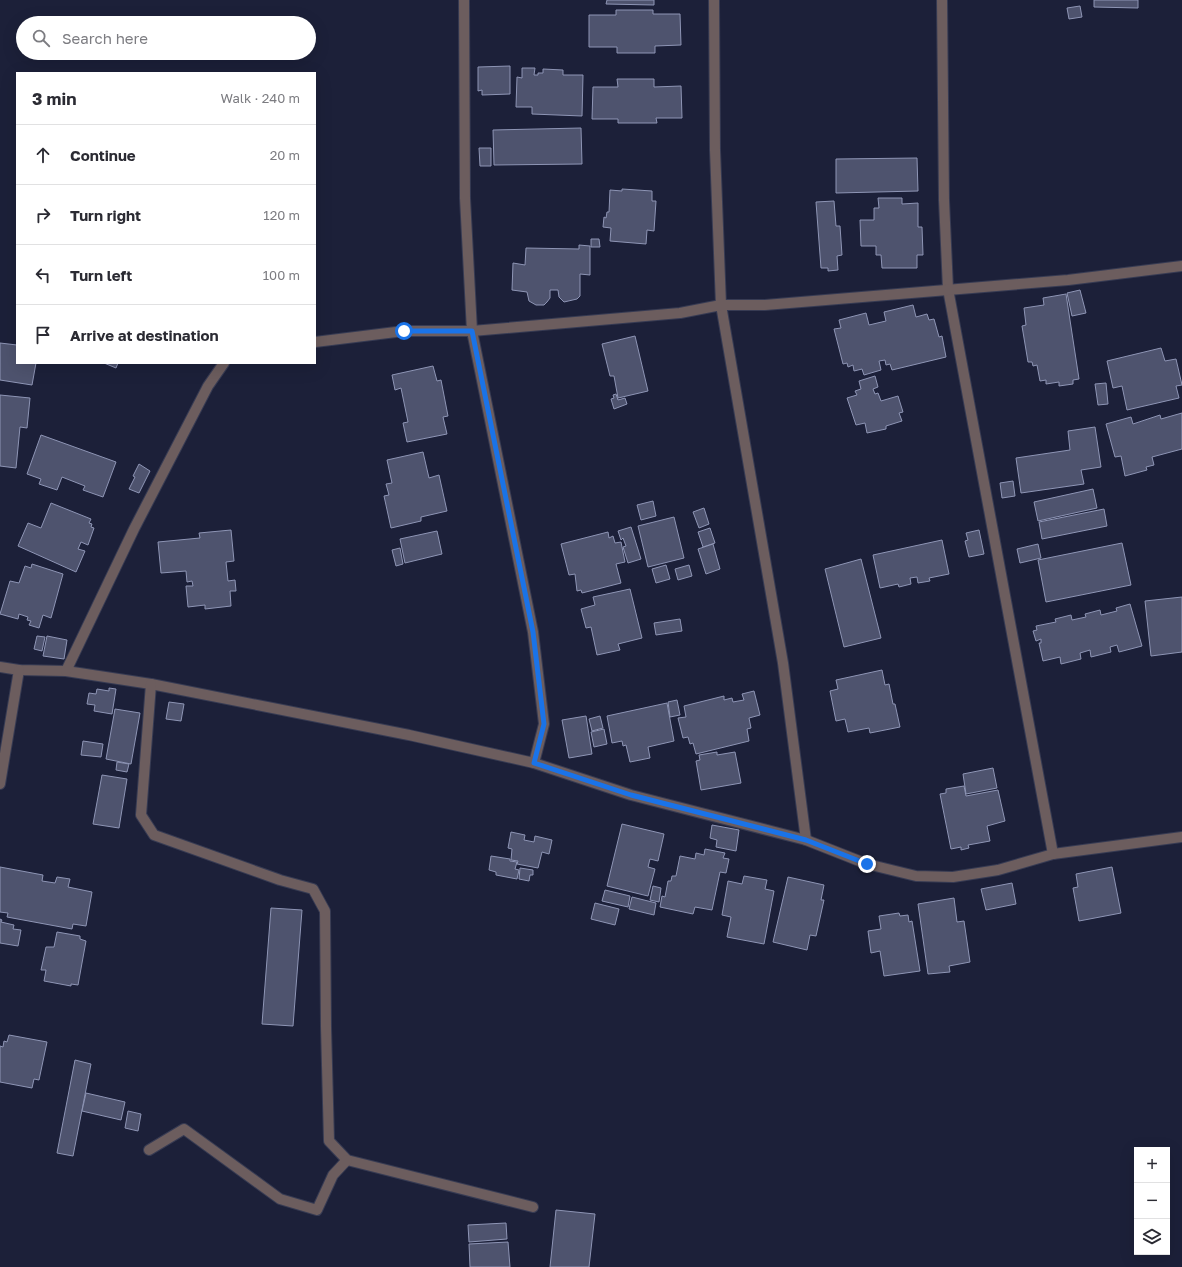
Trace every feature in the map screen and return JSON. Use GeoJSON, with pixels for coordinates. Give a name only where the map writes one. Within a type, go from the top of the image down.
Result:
{"type":"FeatureCollection","features":[{"type":"Feature","properties":{"kind":"street"},"geometry":{"type":"LineString","coordinates":[[464,0],[465,198],[472,331],[533,632],[544,724],[534,763]]}},
{"type":"Feature","properties":{"kind":"street"},"geometry":{"type":"LineString","coordinates":[[714,0],[715,150],[721,305],[783,663],[806,840]]}},
{"type":"Feature","properties":{"kind":"street"},"geometry":{"type":"LineString","coordinates":[[942,0],[944,200],[948,290],[1053,854]]}},
{"type":"Feature","properties":{"kind":"street"},"geometry":{"type":"LineString","coordinates":[[316,342],[404,331],[472,331],[680,313],[721,305],[765,305],[1068,280],[1182,266]]}},
{"type":"Feature","properties":{"kind":"street"},"geometry":{"type":"LineString","coordinates":[[66,671],[134,529],[208,386],[223,364]]}},
{"type":"Feature","properties":{"kind":"street"},"geometry":{"type":"LineString","coordinates":[[0,667],[19,670],[66,671],[151,684],[409,734],[534,763],[631,795],[806,840],[867,864],[916,876],[953,877],[998,870],[1053,854],[1182,837]]}},
{"type":"Feature","properties":{"kind":"street"},"geometry":{"type":"LineString","coordinates":[[0,784],[19,670]]}},
{"type":"Feature","properties":{"kind":"street"},"geometry":{"type":"LineString","coordinates":[[151,684],[141,815],[154,835],[280,880],[313,889],[325,910],[329,1141],[347,1160],[533,1207]]}},
{"type":"Feature","properties":{"kind":"street"},"geometry":{"type":"LineString","coordinates":[[149,1150],[184,1129],[280,1200],[316,1210],[333,1175],[347,1160]]}},
{"type":"Feature","properties":{"kind":"building"},"geometry":{"type":"Polygon","coordinates":[[[607,0],[654,0],[654,5],[606,4],[607,0]]]}},
{"type":"Feature","properties":{"kind":"building"},"geometry":{"type":"Polygon","coordinates":[[[1094,0],[1138,0],[1138,8],[1094,7],[1094,0]]]}},
{"type":"Feature","properties":{"kind":"building"},"geometry":{"type":"Polygon","coordinates":[[[1080,6],[1082,17],[1069,19],[1067,8],[1080,6]]]}},
{"type":"Feature","properties":{"kind":"building"},"geometry":{"type":"Polygon","coordinates":[[[616,10],[653,10],[653,14],[680,14],[681,45],[655,46],[655,53],[617,53],[617,47],[589,47],[589,15],[616,15],[616,10]]]}},
{"type":"Feature","properties":{"kind":"building"},"geometry":{"type":"Polygon","coordinates":[[[510,66],[510,94],[482,95],[482,90],[478,91],[478,67],[510,66]]]}},
{"type":"Feature","properties":{"kind":"building"},"geometry":{"type":"Polygon","coordinates":[[[522,68],[535,68],[534,75],[543,73],[543,69],[563,70],[563,75],[583,75],[582,116],[532,114],[532,107],[516,107],[517,77],[522,78],[522,68]]]}},
{"type":"Feature","properties":{"kind":"building"},"geometry":{"type":"Polygon","coordinates":[[[617,79],[654,79],[654,87],[681,86],[682,118],[656,118],[657,123],[618,123],[618,119],[592,119],[593,87],[618,87],[617,79]]]}},
{"type":"Feature","properties":{"kind":"building"},"geometry":{"type":"Polygon","coordinates":[[[581,128],[582,164],[494,165],[493,130],[581,128]]]}},
{"type":"Feature","properties":{"kind":"building"},"geometry":{"type":"Polygon","coordinates":[[[479,148],[491,148],[491,166],[480,166],[479,148]]]}},
{"type":"Feature","properties":{"kind":"building"},"geometry":{"type":"Polygon","coordinates":[[[917,158],[918,191],[836,193],[836,159],[917,158]]]}},
{"type":"Feature","properties":{"kind":"building"},"geometry":{"type":"Polygon","coordinates":[[[622,189],[652,191],[652,201],[656,201],[654,231],[647,230],[646,244],[610,241],[611,228],[603,227],[604,217],[606,218],[607,212],[609,212],[610,190],[622,191],[622,189]]]}},
{"type":"Feature","properties":{"kind":"building"},"geometry":{"type":"Polygon","coordinates":[[[878,198],[902,198],[902,204],[918,203],[918,227],[922,227],[923,255],[917,255],[917,268],[882,268],[881,255],[876,255],[876,246],[861,246],[860,220],[874,220],[874,208],[879,208],[878,198]]]}},
{"type":"Feature","properties":{"kind":"building"},"geometry":{"type":"Polygon","coordinates":[[[834,201],[836,226],[840,226],[842,255],[837,256],[838,270],[828,271],[828,268],[821,268],[816,202],[834,201]]]}},
{"type":"Feature","properties":{"kind":"building"},"geometry":{"type":"Polygon","coordinates":[[[591,239],[599,239],[600,247],[591,247],[591,239]]]}},
{"type":"Feature","properties":{"kind":"building"},"geometry":{"type":"Polygon","coordinates":[[[579,245],[590,246],[590,275],[580,274],[580,296],[577,299],[564,302],[559,297],[558,290],[550,290],[550,298],[547,302],[544,305],[536,305],[529,301],[527,292],[512,290],[513,263],[525,265],[526,248],[579,249],[579,245]]]}},
{"type":"Feature","properties":{"kind":"building"},"geometry":{"type":"Polygon","coordinates":[[[1080,290],[1086,313],[1072,316],[1067,293],[1080,290]]]}},
{"type":"Feature","properties":{"kind":"building"},"geometry":{"type":"Polygon","coordinates":[[[1066,294],[1079,379],[1073,380],[1073,384],[1059,386],[1059,382],[1046,384],[1046,380],[1040,381],[1037,365],[1033,366],[1032,362],[1028,362],[1022,326],[1026,325],[1024,308],[1044,305],[1043,298],[1066,294]]]}},
{"type":"Feature","properties":{"kind":"building"},"geometry":{"type":"Polygon","coordinates":[[[913,305],[916,317],[927,314],[929,320],[934,319],[939,337],[942,336],[946,357],[892,370],[890,364],[886,365],[885,360],[879,361],[881,370],[864,375],[862,369],[854,371],[853,365],[848,367],[847,363],[843,364],[834,329],[841,328],[839,320],[866,313],[869,325],[886,321],[884,312],[913,305]]]}},
{"type":"Feature","properties":{"kind":"building"},"geometry":{"type":"Polygon","coordinates":[[[635,336],[648,391],[618,398],[614,376],[610,376],[602,344],[635,336]]]}},
{"type":"Feature","properties":{"kind":"building"},"geometry":{"type":"Polygon","coordinates":[[[0,343],[16,345],[16,364],[36,364],[32,385],[0,380],[0,343]]]}},
{"type":"Feature","properties":{"kind":"building"},"geometry":{"type":"Polygon","coordinates":[[[1161,348],[1165,361],[1176,359],[1182,385],[1176,386],[1179,398],[1127,410],[1122,386],[1113,388],[1107,361],[1161,348]]]}},
{"type":"Feature","properties":{"kind":"building"},"geometry":{"type":"Polygon","coordinates":[[[106,364],[118,364],[116,368],[106,364]]]}},
{"type":"Feature","properties":{"kind":"building"},"geometry":{"type":"Polygon","coordinates":[[[433,366],[437,381],[441,380],[448,416],[443,417],[447,434],[407,442],[403,423],[408,422],[401,388],[395,390],[392,375],[433,366]]]}},
{"type":"Feature","properties":{"kind":"building"},"geometry":{"type":"Polygon","coordinates":[[[875,376],[878,387],[873,389],[875,394],[878,393],[881,401],[898,396],[903,412],[899,413],[902,421],[886,426],[886,429],[867,433],[865,423],[856,425],[847,398],[857,395],[855,391],[861,389],[859,381],[875,376]]]}},
{"type":"Feature","properties":{"kind":"building"},"geometry":{"type":"Polygon","coordinates":[[[1106,383],[1108,404],[1098,405],[1095,384],[1106,383]]]}},
{"type":"Feature","properties":{"kind":"building"},"geometry":{"type":"Polygon","coordinates":[[[616,394],[618,400],[625,398],[627,404],[614,409],[611,399],[614,398],[613,395],[616,394]]]}},
{"type":"Feature","properties":{"kind":"building"},"geometry":{"type":"Polygon","coordinates":[[[0,395],[30,398],[27,428],[20,427],[16,468],[0,466],[0,395]]]}},
{"type":"Feature","properties":{"kind":"building"},"geometry":{"type":"Polygon","coordinates":[[[1182,413],[1182,449],[1152,457],[1154,465],[1146,467],[1147,470],[1125,476],[1121,456],[1115,457],[1106,424],[1131,417],[1133,424],[1160,415],[1161,419],[1182,413]]]}},
{"type":"Feature","properties":{"kind":"building"},"geometry":{"type":"Polygon","coordinates":[[[1095,427],[1101,467],[1081,470],[1084,484],[1021,493],[1016,458],[1070,450],[1068,431],[1095,427]]]}},
{"type":"Feature","properties":{"kind":"building"},"geometry":{"type":"Polygon","coordinates":[[[41,435],[116,462],[103,497],[83,490],[85,486],[62,477],[57,490],[39,484],[41,479],[27,474],[41,435]]]}},
{"type":"Feature","properties":{"kind":"building"},"geometry":{"type":"Polygon","coordinates":[[[423,452],[429,478],[439,475],[447,511],[421,517],[421,521],[391,528],[384,496],[389,495],[386,484],[392,483],[387,460],[423,452]]]}},
{"type":"Feature","properties":{"kind":"building"},"geometry":{"type":"Polygon","coordinates":[[[139,464],[150,471],[139,493],[129,489],[139,464]]]}},
{"type":"Feature","properties":{"kind":"building"},"geometry":{"type":"Polygon","coordinates":[[[1013,481],[1015,496],[1002,498],[1000,483],[1013,481]]]}},
{"type":"Feature","properties":{"kind":"building"},"geometry":{"type":"Polygon","coordinates":[[[1093,489],[1097,508],[1038,521],[1034,502],[1093,489]]]}},
{"type":"Feature","properties":{"kind":"building"},"geometry":{"type":"Polygon","coordinates":[[[653,501],[656,516],[641,520],[637,505],[653,501]]]}},
{"type":"Feature","properties":{"kind":"building"},"geometry":{"type":"Polygon","coordinates":[[[51,503],[91,519],[89,523],[92,524],[91,527],[94,528],[88,545],[81,542],[78,549],[85,551],[76,572],[18,546],[28,523],[41,528],[51,503]]]}},
{"type":"Feature","properties":{"kind":"building"},"geometry":{"type":"Polygon","coordinates":[[[704,508],[709,524],[699,528],[693,512],[704,508]]]}},
{"type":"Feature","properties":{"kind":"building"},"geometry":{"type":"Polygon","coordinates":[[[1104,509],[1107,526],[1042,539],[1039,522],[1104,509]]]}},
{"type":"Feature","properties":{"kind":"building"},"geometry":{"type":"Polygon","coordinates":[[[674,517],[684,558],[648,567],[638,526],[674,517]]]}},
{"type":"Feature","properties":{"kind":"building"},"geometry":{"type":"Polygon","coordinates":[[[631,527],[641,559],[628,563],[623,547],[626,546],[623,538],[621,540],[618,531],[631,527]]]}},
{"type":"Feature","properties":{"kind":"building"},"geometry":{"type":"Polygon","coordinates":[[[710,528],[715,543],[703,547],[698,532],[710,528]]]}},
{"type":"Feature","properties":{"kind":"building"},"geometry":{"type":"Polygon","coordinates":[[[231,530],[234,561],[226,562],[228,581],[235,580],[236,591],[230,591],[231,606],[205,609],[205,605],[188,607],[186,586],[193,586],[192,581],[187,582],[186,571],[161,573],[158,542],[200,538],[199,533],[231,530]]]}},
{"type":"Feature","properties":{"kind":"building"},"geometry":{"type":"Polygon","coordinates":[[[979,530],[984,554],[969,557],[965,541],[968,540],[966,533],[979,530]]]}},
{"type":"Feature","properties":{"kind":"building"},"geometry":{"type":"Polygon","coordinates":[[[437,531],[442,554],[405,563],[400,539],[437,531]]]}},
{"type":"Feature","properties":{"kind":"building"},"geometry":{"type":"Polygon","coordinates":[[[608,532],[609,538],[613,536],[615,543],[621,542],[625,562],[616,564],[621,583],[582,593],[581,590],[577,591],[575,574],[569,575],[561,544],[608,532]]]}},
{"type":"Feature","properties":{"kind":"building"},"geometry":{"type":"Polygon","coordinates":[[[942,540],[949,574],[929,578],[930,581],[918,583],[917,577],[910,578],[911,584],[899,587],[898,584],[880,588],[873,555],[942,540]]]}},
{"type":"Feature","properties":{"kind":"building"},"geometry":{"type":"Polygon","coordinates":[[[1122,543],[1131,585],[1046,602],[1038,560],[1122,543]]]}},
{"type":"Feature","properties":{"kind":"building"},"geometry":{"type":"Polygon","coordinates":[[[713,544],[720,569],[706,574],[698,549],[713,544]]]}},
{"type":"Feature","properties":{"kind":"building"},"geometry":{"type":"Polygon","coordinates":[[[1038,544],[1041,558],[1020,563],[1017,549],[1038,544]]]}},
{"type":"Feature","properties":{"kind":"building"},"geometry":{"type":"Polygon","coordinates":[[[400,548],[403,564],[396,566],[392,550],[400,548]]]}},
{"type":"Feature","properties":{"kind":"building"},"geometry":{"type":"Polygon","coordinates":[[[861,559],[881,638],[844,647],[825,569],[861,559]]]}},
{"type":"Feature","properties":{"kind":"building"},"geometry":{"type":"Polygon","coordinates":[[[32,564],[63,574],[51,618],[43,615],[39,628],[29,625],[31,621],[27,620],[28,617],[19,614],[18,619],[0,614],[10,581],[19,583],[25,566],[31,568],[32,564]]]}},
{"type":"Feature","properties":{"kind":"building"},"geometry":{"type":"Polygon","coordinates":[[[666,565],[670,579],[656,583],[652,569],[666,565]]]}},
{"type":"Feature","properties":{"kind":"building"},"geometry":{"type":"Polygon","coordinates":[[[689,565],[692,576],[678,580],[675,569],[689,565]]]}},
{"type":"Feature","properties":{"kind":"building"},"geometry":{"type":"Polygon","coordinates":[[[630,589],[642,638],[618,644],[620,650],[597,655],[591,627],[586,628],[581,609],[595,605],[593,597],[630,589]]]}},
{"type":"Feature","properties":{"kind":"building"},"geometry":{"type":"Polygon","coordinates":[[[1182,597],[1182,652],[1151,656],[1145,601],[1182,597]]]}},
{"type":"Feature","properties":{"kind":"building"},"geometry":{"type":"Polygon","coordinates":[[[1130,604],[1142,646],[1119,652],[1117,645],[1110,647],[1111,652],[1091,657],[1090,650],[1080,653],[1081,659],[1061,664],[1060,657],[1043,661],[1039,643],[1041,643],[1041,639],[1036,641],[1033,631],[1037,630],[1036,626],[1056,622],[1055,619],[1071,615],[1072,620],[1086,617],[1085,614],[1100,610],[1101,615],[1117,611],[1116,608],[1130,604]]]}},
{"type":"Feature","properties":{"kind":"building"},"geometry":{"type":"Polygon","coordinates":[[[680,619],[682,631],[656,635],[654,623],[680,619]]]}},
{"type":"Feature","properties":{"kind":"building"},"geometry":{"type":"Polygon","coordinates":[[[37,636],[45,637],[42,651],[34,649],[37,636]]]}},
{"type":"Feature","properties":{"kind":"building"},"geometry":{"type":"Polygon","coordinates":[[[47,636],[67,640],[64,659],[43,656],[47,636]]]}},
{"type":"Feature","properties":{"kind":"building"},"geometry":{"type":"Polygon","coordinates":[[[882,670],[885,685],[889,684],[900,727],[870,733],[869,728],[848,732],[845,719],[836,721],[830,691],[838,689],[836,680],[882,670]]]}},
{"type":"Feature","properties":{"kind":"building"},"geometry":{"type":"Polygon","coordinates":[[[109,688],[116,689],[112,714],[94,711],[95,705],[87,704],[89,693],[96,694],[97,689],[109,691],[109,688]]]}},
{"type":"Feature","properties":{"kind":"building"},"geometry":{"type":"Polygon","coordinates":[[[754,691],[760,715],[749,718],[751,728],[747,729],[749,741],[696,754],[693,743],[690,744],[688,737],[683,738],[678,718],[686,717],[684,706],[724,696],[724,700],[732,698],[733,702],[744,700],[742,694],[754,691]]]}},
{"type":"Feature","properties":{"kind":"building"},"geometry":{"type":"Polygon","coordinates":[[[677,700],[680,715],[670,717],[668,702],[677,700]]]}},
{"type":"Feature","properties":{"kind":"building"},"geometry":{"type":"Polygon","coordinates":[[[169,702],[184,704],[181,721],[166,719],[169,702]]]}},
{"type":"Feature","properties":{"kind":"building"},"geometry":{"type":"Polygon","coordinates":[[[667,703],[674,741],[648,747],[650,758],[630,762],[626,745],[623,746],[622,741],[612,743],[607,716],[667,703]]]}},
{"type":"Feature","properties":{"kind":"building"},"geometry":{"type":"Polygon","coordinates":[[[115,709],[140,713],[131,764],[106,759],[115,709]]]}},
{"type":"Feature","properties":{"kind":"building"},"geometry":{"type":"Polygon","coordinates":[[[586,716],[592,754],[569,758],[562,720],[586,716]]]}},
{"type":"Feature","properties":{"kind":"building"},"geometry":{"type":"Polygon","coordinates":[[[600,716],[603,728],[592,731],[589,719],[600,716]]]}},
{"type":"Feature","properties":{"kind":"building"},"geometry":{"type":"Polygon","coordinates":[[[604,729],[607,744],[594,747],[591,732],[604,729]]]}},
{"type":"Feature","properties":{"kind":"building"},"geometry":{"type":"Polygon","coordinates":[[[83,741],[103,744],[101,757],[81,755],[83,741]]]}},
{"type":"Feature","properties":{"kind":"building"},"geometry":{"type":"Polygon","coordinates":[[[717,752],[717,755],[735,752],[741,783],[701,790],[696,761],[700,760],[699,755],[717,752]]]}},
{"type":"Feature","properties":{"kind":"building"},"geometry":{"type":"Polygon","coordinates":[[[117,762],[129,764],[127,772],[116,770],[117,762]]]}},
{"type":"Feature","properties":{"kind":"building"},"geometry":{"type":"Polygon","coordinates":[[[993,768],[997,788],[966,794],[963,774],[993,768]]]}},
{"type":"Feature","properties":{"kind":"building"},"geometry":{"type":"Polygon","coordinates":[[[102,775],[127,779],[119,828],[93,824],[102,775]]]}},
{"type":"Feature","properties":{"kind":"building"},"geometry":{"type":"Polygon","coordinates":[[[964,786],[966,796],[998,790],[1005,821],[987,826],[990,841],[968,845],[969,848],[961,850],[961,847],[951,849],[940,794],[946,793],[946,789],[964,786]]]}},
{"type":"Feature","properties":{"kind":"building"},"geometry":{"type":"Polygon","coordinates":[[[622,824],[664,834],[658,861],[650,859],[648,867],[655,869],[648,896],[607,886],[622,824]]]}},
{"type":"Feature","properties":{"kind":"building"},"geometry":{"type":"Polygon","coordinates":[[[712,825],[739,830],[736,851],[716,847],[717,840],[710,838],[712,825]]]}},
{"type":"Feature","properties":{"kind":"building"},"geometry":{"type":"Polygon","coordinates":[[[511,832],[525,835],[524,840],[534,842],[535,836],[552,840],[549,854],[542,852],[538,868],[517,864],[518,861],[511,860],[512,849],[508,848],[511,832]]]}},
{"type":"Feature","properties":{"kind":"building"},"geometry":{"type":"Polygon","coordinates":[[[705,849],[725,853],[723,858],[729,859],[726,873],[720,872],[712,910],[695,907],[693,914],[660,907],[662,896],[665,897],[668,881],[671,881],[672,876],[676,876],[680,856],[695,859],[696,853],[704,855],[705,849]]]}},
{"type":"Feature","properties":{"kind":"building"},"geometry":{"type":"Polygon","coordinates":[[[491,856],[510,859],[510,861],[517,862],[515,869],[519,870],[517,879],[496,875],[496,872],[489,870],[491,856]]]}},
{"type":"Feature","properties":{"kind":"building"},"geometry":{"type":"Polygon","coordinates":[[[0,867],[43,875],[42,881],[55,883],[57,877],[70,879],[68,887],[92,892],[86,926],[73,924],[72,929],[7,917],[8,913],[0,912],[0,867]]]}},
{"type":"Feature","properties":{"kind":"building"},"geometry":{"type":"Polygon","coordinates":[[[1112,867],[1121,913],[1079,921],[1073,888],[1078,887],[1076,874],[1112,867]]]}},
{"type":"Feature","properties":{"kind":"building"},"geometry":{"type":"Polygon","coordinates":[[[520,868],[533,870],[533,875],[530,875],[529,881],[519,879],[520,868]]]}},
{"type":"Feature","properties":{"kind":"building"},"geometry":{"type":"Polygon","coordinates":[[[744,876],[767,880],[765,889],[774,891],[764,944],[727,937],[731,917],[722,915],[728,881],[742,884],[744,876]]]}},
{"type":"Feature","properties":{"kind":"building"},"geometry":{"type":"Polygon","coordinates":[[[788,877],[824,885],[821,900],[824,900],[816,936],[810,935],[807,950],[773,942],[788,877]]]}},
{"type":"Feature","properties":{"kind":"building"},"geometry":{"type":"Polygon","coordinates":[[[1012,883],[1016,904],[986,910],[981,889],[1012,883]]]}},
{"type":"Feature","properties":{"kind":"building"},"geometry":{"type":"Polygon","coordinates":[[[653,886],[661,888],[659,902],[650,900],[653,886]]]}},
{"type":"Feature","properties":{"kind":"building"},"geometry":{"type":"Polygon","coordinates":[[[605,890],[630,896],[628,907],[602,901],[605,890]]]}},
{"type":"Feature","properties":{"kind":"building"},"geometry":{"type":"Polygon","coordinates":[[[632,897],[656,903],[654,915],[629,909],[632,897]]]}},
{"type":"Feature","properties":{"kind":"building"},"geometry":{"type":"Polygon","coordinates":[[[954,898],[957,922],[964,921],[970,962],[949,966],[950,972],[928,974],[918,904],[954,898]]]}},
{"type":"Feature","properties":{"kind":"building"},"geometry":{"type":"Polygon","coordinates":[[[595,903],[619,909],[615,925],[591,919],[595,903]]]}},
{"type":"Feature","properties":{"kind":"building"},"geometry":{"type":"Polygon","coordinates":[[[271,908],[302,910],[293,1026],[262,1024],[271,908]]]}},
{"type":"Feature","properties":{"kind":"building"},"geometry":{"type":"Polygon","coordinates":[[[899,913],[900,916],[908,915],[909,922],[912,921],[920,971],[884,976],[880,951],[871,953],[868,931],[881,929],[879,916],[899,913]]]}},
{"type":"Feature","properties":{"kind":"building"},"geometry":{"type":"Polygon","coordinates":[[[0,919],[2,920],[1,922],[14,925],[13,929],[21,930],[18,946],[0,943],[0,919]]]}},
{"type":"Feature","properties":{"kind":"building"},"geometry":{"type":"Polygon","coordinates":[[[57,932],[80,936],[80,939],[86,941],[78,985],[71,984],[71,986],[44,981],[46,970],[41,970],[46,947],[54,947],[57,932]]]}},
{"type":"Feature","properties":{"kind":"building"},"geometry":{"type":"Polygon","coordinates":[[[9,1035],[47,1042],[39,1080],[34,1079],[32,1088],[0,1082],[0,1046],[3,1047],[4,1041],[7,1042],[9,1035]]]}},
{"type":"Feature","properties":{"kind":"building"},"geometry":{"type":"Polygon","coordinates":[[[75,1060],[91,1064],[73,1156],[57,1153],[75,1060]]]}},
{"type":"Feature","properties":{"kind":"building"},"geometry":{"type":"Polygon","coordinates":[[[86,1093],[125,1102],[121,1120],[82,1111],[86,1093]]]}},
{"type":"Feature","properties":{"kind":"building"},"geometry":{"type":"Polygon","coordinates":[[[128,1111],[141,1114],[138,1131],[125,1128],[128,1111]]]}},
{"type":"Feature","properties":{"kind":"building"},"geometry":{"type":"Polygon","coordinates":[[[556,1210],[595,1214],[589,1267],[550,1267],[556,1210]]]}},
{"type":"Feature","properties":{"kind":"building"},"geometry":{"type":"Polygon","coordinates":[[[506,1223],[507,1239],[469,1242],[468,1225],[506,1223]]]}},
{"type":"Feature","properties":{"kind":"building"},"geometry":{"type":"Polygon","coordinates":[[[508,1242],[510,1267],[470,1267],[469,1244],[508,1242]]]}},
{"type":"Feature","properties":{"kind":"route"},"geometry":{"type":"LineString","coordinates":[[404,331],[472,331],[533,632],[544,724],[534,763],[631,795],[806,840],[867,864]]}}]}
